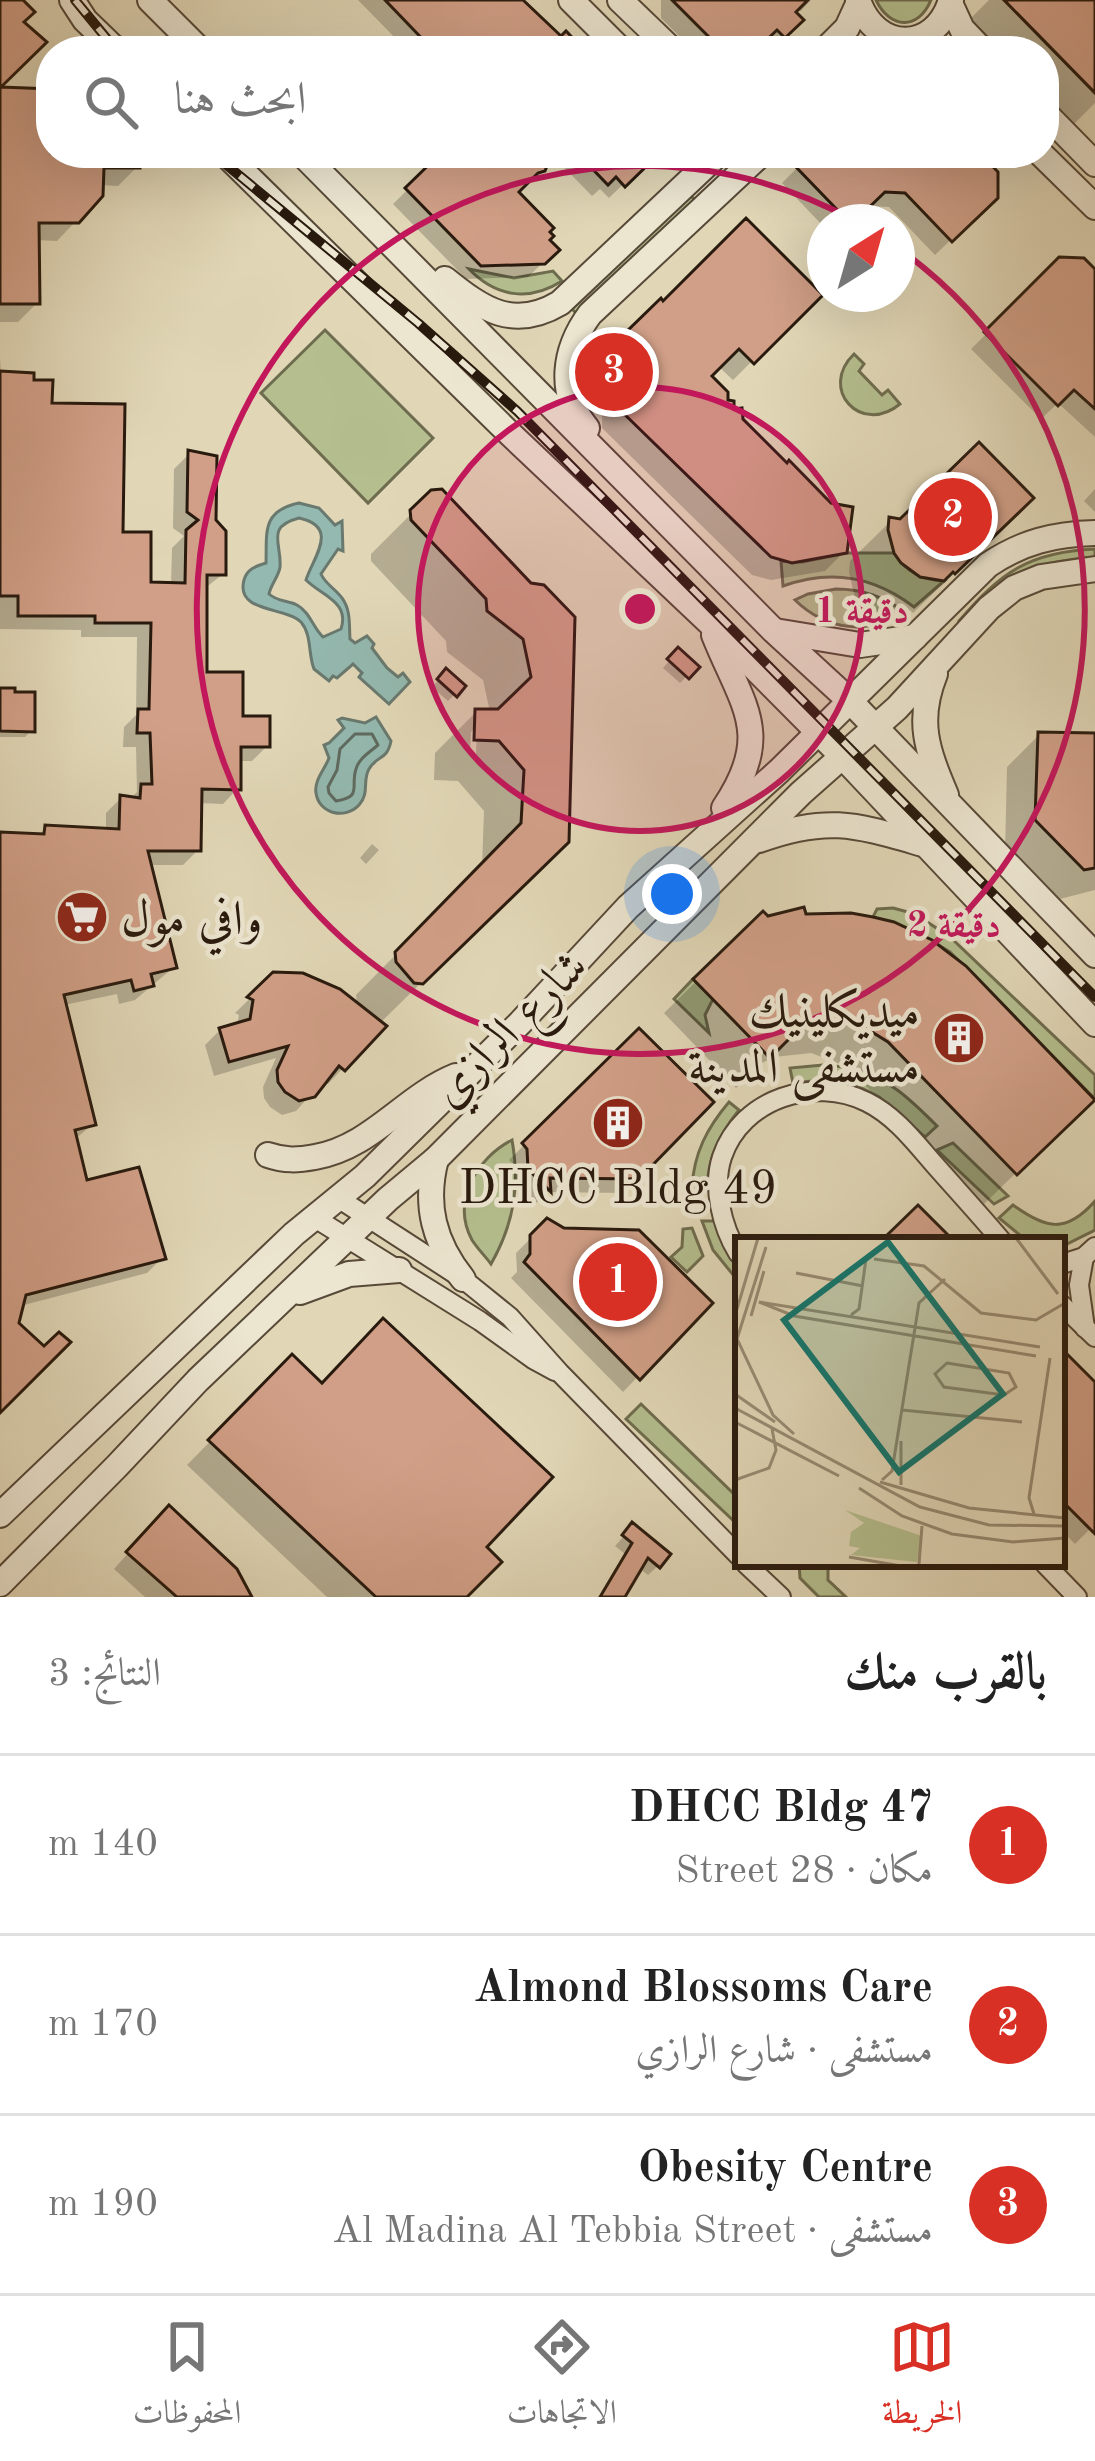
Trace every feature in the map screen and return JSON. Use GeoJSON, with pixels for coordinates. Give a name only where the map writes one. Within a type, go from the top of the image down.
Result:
{"type":"FeatureCollection","features":[{"type":"Feature","properties":{"kind":"street"},"geometry":{"type":"LineString","coordinates":[[72,0],[102,36]]}},
{"type":"Feature","properties":{"kind":"street"},"geometry":{"type":"LineString","coordinates":[[150,0],[186,36]]}},
{"type":"Feature","properties":{"kind":"street"},"geometry":{"type":"LineString","coordinates":[[571,0],[607,36]]}},
{"type":"Feature","properties":{"kind":"street"},"geometry":{"type":"LineString","coordinates":[[593,0],[625,26],[636,23],[628,8]]}},
{"type":"Feature","properties":{"kind":"street"},"geometry":{"type":"LineString","coordinates":[[859,1],[874,29],[886,36]]}},
{"type":"Feature","properties":{"kind":"street"},"geometry":{"type":"LineString","coordinates":[[839,36],[859,1]]}},
{"type":"Feature","properties":{"kind":"street"},"geometry":{"type":"LineString","coordinates":[[924,36],[945,17],[951,2]]}},
{"type":"Feature","properties":{"kind":"street"},"geometry":{"type":"LineString","coordinates":[[951,2],[969,36]]}},
{"type":"Feature","properties":{"kind":"street"},"geometry":{"type":"LineString","coordinates":[[628,8],[657,36]]}},
{"type":"Feature","properties":{"kind":"street"},"geometry":{"type":"LineString","coordinates":[[1059,127],[1095,164]]}},
{"type":"Feature","properties":{"kind":"street"},"geometry":{"type":"LineString","coordinates":[[239,168],[709,622],[1095,1024]]}},
{"type":"Feature","properties":{"kind":"street"},"geometry":{"type":"LineString","coordinates":[[316,168],[774,631],[850,701],[1095,955]]}},
{"type":"Feature","properties":{"kind":"street"},"geometry":{"type":"LineString","coordinates":[[384,237],[404,246],[480,306],[506,315],[535,314],[560,303],[699,168]]}},
{"type":"Feature","properties":{"kind":"street"},"geometry":{"type":"LineString","coordinates":[[602,455],[569,398],[568,362],[578,331],[590,314],[746,168]]}},
{"type":"Feature","properties":{"kind":"street"},"geometry":{"type":"LineString","coordinates":[[1055,168],[1095,207]]}},
{"type":"Feature","properties":{"kind":"street","name":"شارع الرازي"},"geometry":{"type":"LineString","coordinates":[[0,1515],[294,1234],[365,1177],[628,908],[818,732],[967,584],[1004,554],[1038,538],[1095,533]]}},
{"type":"Feature","properties":{"kind":"street","name":"شارع الرازي"},"geometry":{"type":"LineString","coordinates":[[0,1584],[198,1380],[436,1159],[751,843],[876,728],[989,608],[1014,588],[1041,577],[1095,569]]}},
{"type":"Feature","properties":{"kind":"street"},"geometry":{"type":"LineString","coordinates":[[699,842],[740,782],[750,756],[752,729],[744,698],[709,622]]}},
{"type":"Feature","properties":{"kind":"street"},"geometry":{"type":"LineString","coordinates":[[774,631],[860,645],[914,638]]}},
{"type":"Feature","properties":{"kind":"street"},"geometry":{"type":"LineString","coordinates":[[940,661],[924,705],[924,731],[951,809]]}},
{"type":"Feature","properties":{"kind":"street"},"geometry":{"type":"LineString","coordinates":[[751,843],[807,825],[840,824],[923,844]]}},
{"type":"Feature","properties":{"kind":"street"},"geometry":{"type":"LineString","coordinates":[[268,1155],[292,1161],[352,1147],[413,1099],[470,1071]]}},
{"type":"Feature","properties":{"kind":"street"},"geometry":{"type":"LineString","coordinates":[[735,1248],[725,1230],[717,1181],[722,1156],[757,1110],[807,1091],[844,1094],[878,1108],[904,1130],[997,1237]]}},
{"type":"Feature","properties":{"kind":"street"},"geometry":{"type":"LineString","coordinates":[[436,1159],[430,1189],[433,1225],[463,1280]]}},
{"type":"Feature","properties":{"kind":"street"},"geometry":{"type":"LineString","coordinates":[[338,1198],[463,1280],[528,1334],[560,1373],[735,1552]]}},
{"type":"Feature","properties":{"kind":"street"},"geometry":{"type":"LineString","coordinates":[[315,1218],[560,1373]]}},
{"type":"Feature","properties":{"kind":"street"},"geometry":{"type":"LineString","coordinates":[[1090,1252],[1079,1285],[1090,1332]]}},
{"type":"Feature","properties":{"kind":"street"},"geometry":{"type":"LineString","coordinates":[[269,1314],[299,1292],[340,1276],[399,1270]]}},
{"type":"Feature","properties":{"kind":"street"},"geometry":{"type":"LineString","coordinates":[[1065,1308],[1090,1332]]}},
{"type":"Feature","properties":{"kind":"street"},"geometry":{"type":"LineString","coordinates":[[756,1567],[781,1597]]}},
{"type":"Feature","properties":{"kind":"street"},"geometry":{"type":"LineString","coordinates":[[1048,1567],[1077,1597]]}},
{"type":"Feature","properties":{"kind":"green space"},"geometry":{"type":"Polygon","coordinates":[[[876,0],[931,0],[919,17],[904,22],[889,17],[876,0]]]}},
{"type":"Feature","properties":{"kind":"green space"},"geometry":{"type":"Polygon","coordinates":[[[690,195],[696,201],[577,314],[572,309],[690,195]]]}},
{"type":"Feature","properties":{"kind":"green space"},"geometry":{"type":"Polygon","coordinates":[[[469,269],[514,278],[553,271],[562,281],[537,292],[513,293],[490,286],[469,269]]]}},
{"type":"Feature","properties":{"kind":"green space"},"geometry":{"type":"Polygon","coordinates":[[[325,330],[433,438],[368,503],[261,393],[325,330]]]}},
{"type":"Feature","properties":{"kind":"green space"},"geometry":{"type":"Polygon","coordinates":[[[854,354],[864,364],[859,371],[882,395],[888,390],[900,404],[871,415],[849,404],[841,381],[854,354]]]}},
{"type":"Feature","properties":{"kind":"green space"},"geometry":{"type":"Polygon","coordinates":[[[1095,549],[1095,557],[1034,568],[964,626],[959,621],[1018,568],[1052,555],[1095,549]]]}},
{"type":"Feature","properties":{"kind":"green space"},"geometry":{"type":"Polygon","coordinates":[[[894,553],[915,574],[944,581],[914,607],[883,588],[851,578],[818,578],[783,586],[781,561],[894,553]]]}},
{"type":"Feature","properties":{"kind":"green space"},"geometry":{"type":"Polygon","coordinates":[[[836,589],[873,595],[906,613],[877,625],[848,626],[820,618],[795,600],[836,589]]]}},
{"type":"Feature","properties":{"kind":"green space"},"geometry":{"type":"Polygon","coordinates":[[[877,909],[915,914],[950,937],[1095,1075],[1095,1099],[950,952],[914,930],[873,917],[877,909]]]}},
{"type":"Feature","properties":{"kind":"green space"},"geometry":{"type":"Polygon","coordinates":[[[693,979],[713,999],[705,1015],[709,1033],[674,999],[693,979]]]}},
{"type":"Feature","properties":{"kind":"green space"},"geometry":{"type":"Polygon","coordinates":[[[845,1067],[843,1082],[793,1083],[790,1068],[845,1067]]]}},
{"type":"Feature","properties":{"kind":"green space"},"geometry":{"type":"Polygon","coordinates":[[[852,1068],[888,1084],[937,1126],[925,1137],[879,1097],[850,1082],[852,1068]]]}},
{"type":"Feature","properties":{"kind":"green space"},"geometry":{"type":"Polygon","coordinates":[[[729,1102],[739,1110],[716,1147],[707,1189],[692,1187],[703,1142],[729,1102]]]}},
{"type":"Feature","properties":{"kind":"green space"},"geometry":{"type":"Polygon","coordinates":[[[512,1140],[513,1204],[491,1264],[466,1225],[466,1196],[478,1169],[512,1140]]]}},
{"type":"Feature","properties":{"kind":"green space"},"geometry":{"type":"Polygon","coordinates":[[[953,1143],[1008,1196],[994,1204],[937,1150],[953,1143]]]}},
{"type":"Feature","properties":{"kind":"green space"},"geometry":{"type":"Polygon","coordinates":[[[1095,1201],[1095,1230],[1065,1245],[1065,1237],[1022,1237],[999,1218],[1013,1205],[1056,1224],[1085,1212],[1095,1201]]]}},
{"type":"Feature","properties":{"kind":"green space"},"geometry":{"type":"Polygon","coordinates":[[[702,1221],[715,1221],[735,1255],[734,1276],[713,1250],[702,1221]]]}},
{"type":"Feature","properties":{"kind":"green space"},"geometry":{"type":"Polygon","coordinates":[[[692,1228],[703,1256],[687,1272],[671,1257],[682,1247],[683,1229],[692,1228]]]}},
{"type":"Feature","properties":{"kind":"green space"},"geometry":{"type":"Polygon","coordinates":[[[641,1404],[735,1495],[735,1522],[626,1419],[641,1404]]]}},
{"type":"Feature","properties":{"kind":"green space"},"geometry":{"type":"Polygon","coordinates":[[[799,1567],[828,1567],[828,1580],[846,1597],[819,1597],[800,1578],[799,1567]]]}},
{"type":"Feature","properties":{"kind":"water"},"geometry":{"type":"Polygon","coordinates":[[[299,503],[319,508],[335,525],[342,521],[343,551],[338,549],[321,574],[345,603],[350,639],[355,643],[367,636],[387,668],[398,677],[403,673],[410,682],[389,704],[359,677],[362,673],[353,664],[329,681],[314,669],[301,622],[254,604],[243,591],[245,576],[266,563],[272,518],[299,503]],[[299,518],[279,531],[280,567],[269,594],[301,608],[323,637],[341,629],[343,620],[333,600],[306,580],[321,536],[312,522],[299,518]]]}},
{"type":"Feature","properties":{"kind":"water"},"geometry":{"type":"Polygon","coordinates":[[[376,717],[391,741],[387,752],[369,769],[362,800],[347,812],[327,810],[316,793],[329,758],[324,745],[344,728],[338,720],[365,723],[376,717]]]}},
{"type":"Feature","properties":{"kind":"building"},"geometry":{"type":"Polygon","coordinates":[[[0,0],[23,0],[35,12],[24,22],[40,36],[36,36],[36,53],[1,87],[36,88],[36,168],[104,168],[103,196],[79,223],[39,223],[40,304],[0,304],[0,0]]]}},
{"type":"Feature","properties":{"kind":"building"},"geometry":{"type":"Polygon","coordinates":[[[385,0],[523,0],[561,36],[420,36],[385,0]]]}},
{"type":"Feature","properties":{"kind":"building"},"geometry":{"type":"Polygon","coordinates":[[[672,0],[808,0],[796,12],[804,20],[787,36],[777,30],[771,36],[708,36],[672,0]]]}},
{"type":"Feature","properties":{"kind":"building"},"geometry":{"type":"Polygon","coordinates":[[[1004,0],[1095,0],[1095,93],[1059,56],[1059,36],[1039,36],[1004,0]]]}},
{"type":"Feature","properties":{"kind":"building"},"geometry":{"type":"Polygon","coordinates":[[[426,168],[546,168],[519,192],[554,228],[550,240],[560,250],[545,264],[481,266],[405,188],[426,168]]]}},
{"type":"Feature","properties":{"kind":"building"},"geometry":{"type":"Polygon","coordinates":[[[592,168],[645,168],[625,187],[616,177],[608,185],[592,168]]]}},
{"type":"Feature","properties":{"kind":"building"},"geometry":{"type":"Polygon","coordinates":[[[797,168],[994,168],[998,172],[998,198],[952,242],[905,193],[885,192],[873,204],[832,204],[797,168]]]}},
{"type":"Feature","properties":{"kind":"building"},"geometry":{"type":"Polygon","coordinates":[[[746,218],[807,279],[807,311],[754,364],[739,349],[712,376],[728,392],[728,400],[734,401],[734,409],[742,408],[743,419],[787,463],[789,460],[831,503],[853,507],[847,553],[792,563],[771,557],[619,409],[620,338],[661,298],[663,301],[746,218]]]}},
{"type":"Feature","properties":{"kind":"building"},"geometry":{"type":"Polygon","coordinates":[[[1059,257],[1084,258],[1095,269],[1095,409],[1074,390],[1058,406],[984,332],[1059,257]]]}},
{"type":"Feature","properties":{"kind":"building","name":"وافي مول"},"geometry":{"type":"Polygon","coordinates":[[[0,371],[34,373],[34,380],[53,380],[52,403],[125,404],[123,532],[151,532],[151,582],[185,583],[186,530],[198,520],[187,512],[188,450],[217,456],[216,520],[226,531],[226,575],[207,575],[207,672],[243,672],[243,716],[270,716],[270,747],[241,747],[241,790],[202,789],[201,851],[148,851],[177,968],[151,974],[154,986],[134,991],[131,980],[64,995],[96,1125],[75,1130],[87,1180],[139,1167],[166,1259],[26,1295],[19,1323],[44,1346],[59,1332],[71,1342],[0,1413],[0,832],[44,834],[45,825],[119,829],[120,795],[140,798],[141,784],[152,784],[150,733],[137,733],[138,709],[149,709],[151,623],[95,623],[95,616],[18,616],[18,596],[0,596],[0,371]]]}},
{"type":"Feature","properties":{"kind":"building"},"geometry":{"type":"Polygon","coordinates":[[[979,442],[1034,498],[955,574],[944,581],[920,577],[894,553],[889,517],[900,519],[979,442]]]}},
{"type":"Feature","properties":{"kind":"building"},"geometry":{"type":"Polygon","coordinates":[[[442,489],[531,583],[544,585],[575,617],[569,842],[423,984],[414,983],[396,962],[395,952],[521,823],[524,770],[499,741],[474,740],[475,709],[498,709],[531,677],[523,639],[487,611],[486,599],[411,520],[410,510],[431,490],[442,489]]]}},
{"type":"Feature","properties":{"kind":"building"},"geometry":{"type":"Polygon","coordinates":[[[678,647],[700,667],[689,679],[667,659],[678,647]]]}},
{"type":"Feature","properties":{"kind":"building"},"geometry":{"type":"Polygon","coordinates":[[[446,668],[466,686],[457,697],[437,679],[446,668]]]}},
{"type":"Feature","properties":{"kind":"building"},"geometry":{"type":"Polygon","coordinates":[[[0,688],[35,692],[35,732],[0,731],[0,688]]]}},
{"type":"Feature","properties":{"kind":"building"},"geometry":{"type":"Polygon","coordinates":[[[1038,732],[1095,733],[1095,868],[1084,870],[1035,820],[1038,732]]]}},
{"type":"Feature","properties":{"kind":"building","name":"ميديكلينيك مستشفى المدينة"},"geometry":{"type":"Polygon","coordinates":[[[804,907],[806,914],[851,913],[894,922],[932,940],[966,966],[1095,1100],[1017,1175],[888,1042],[867,1029],[844,1022],[808,1026],[770,1058],[693,979],[763,911],[768,916],[804,907]]]}},
{"type":"Feature","properties":{"kind":"building"},"geometry":{"type":"Polygon","coordinates":[[[273,972],[303,973],[340,989],[387,1026],[345,1071],[339,1066],[315,1097],[299,1101],[278,1082],[277,1070],[288,1046],[229,1062],[219,1028],[250,1019],[253,1000],[247,997],[273,972]]]}},
{"type":"Feature","properties":{"kind":"building","name":"DHCC Bldg 49"},"geometry":{"type":"Polygon","coordinates":[[[639,1028],[714,1102],[639,1179],[550,1178],[551,1192],[528,1169],[522,1143],[639,1028]]]}},
{"type":"Feature","properties":{"kind":"building"},"geometry":{"type":"Polygon","coordinates":[[[918,1205],[950,1237],[885,1237],[918,1205]]]}},
{"type":"Feature","properties":{"kind":"building"},"geometry":{"type":"Polygon","coordinates":[[[547,1218],[564,1228],[639,1230],[713,1303],[640,1380],[524,1262],[530,1254],[530,1235],[547,1218]]]}},
{"type":"Feature","properties":{"kind":"building"},"geometry":{"type":"Polygon","coordinates":[[[383,1318],[553,1477],[487,1547],[502,1562],[467,1597],[376,1597],[208,1440],[292,1354],[322,1383],[383,1318]]]}},
{"type":"Feature","properties":{"kind":"building"},"geometry":{"type":"Polygon","coordinates":[[[1065,1352],[1095,1382],[1095,1534],[1065,1504],[1065,1352]]]}},
{"type":"Feature","properties":{"kind":"building"},"geometry":{"type":"Polygon","coordinates":[[[169,1505],[237,1569],[252,1597],[177,1597],[126,1552],[169,1505]]]}},
{"type":"Feature","properties":{"kind":"building"},"geometry":{"type":"Polygon","coordinates":[[[632,1522],[671,1554],[660,1568],[648,1558],[625,1597],[600,1597],[632,1543],[622,1535],[632,1522]]]}},
{"type":"Feature","properties":{"kind":"railway"},"geometry":{"type":"LineString","coordinates":[[75,0],[105,36]]}},
{"type":"Feature","properties":{"kind":"railway"},"geometry":{"type":"LineString","coordinates":[[230,168],[517,411],[1095,997]]}},
{"type":"Feature","properties":{"kind":"place","name":"Obesity Centre"},"geometry":{"type":"Point","coordinates":[614,372]}},
{"type":"Feature","properties":{"kind":"place","name":"Almond Blossoms Care"},"geometry":{"type":"Point","coordinates":[953,517]}},
{"type":"Feature","properties":{"kind":"place","name":"وافي مول"},"geometry":{"type":"Point","coordinates":[82,917]}},
{"type":"Feature","properties":{"kind":"place","name":"ميديكلينيك مستشفى المدينة"},"geometry":{"type":"Point","coordinates":[959,1038]}},
{"type":"Feature","properties":{"kind":"place","name":"DHCC Bldg 49"},"geometry":{"type":"Point","coordinates":[618,1123]}},
{"type":"Feature","properties":{"kind":"place","name":"DHCC Bldg 47"},"geometry":{"type":"Point","coordinates":[618,1282]}}]}
